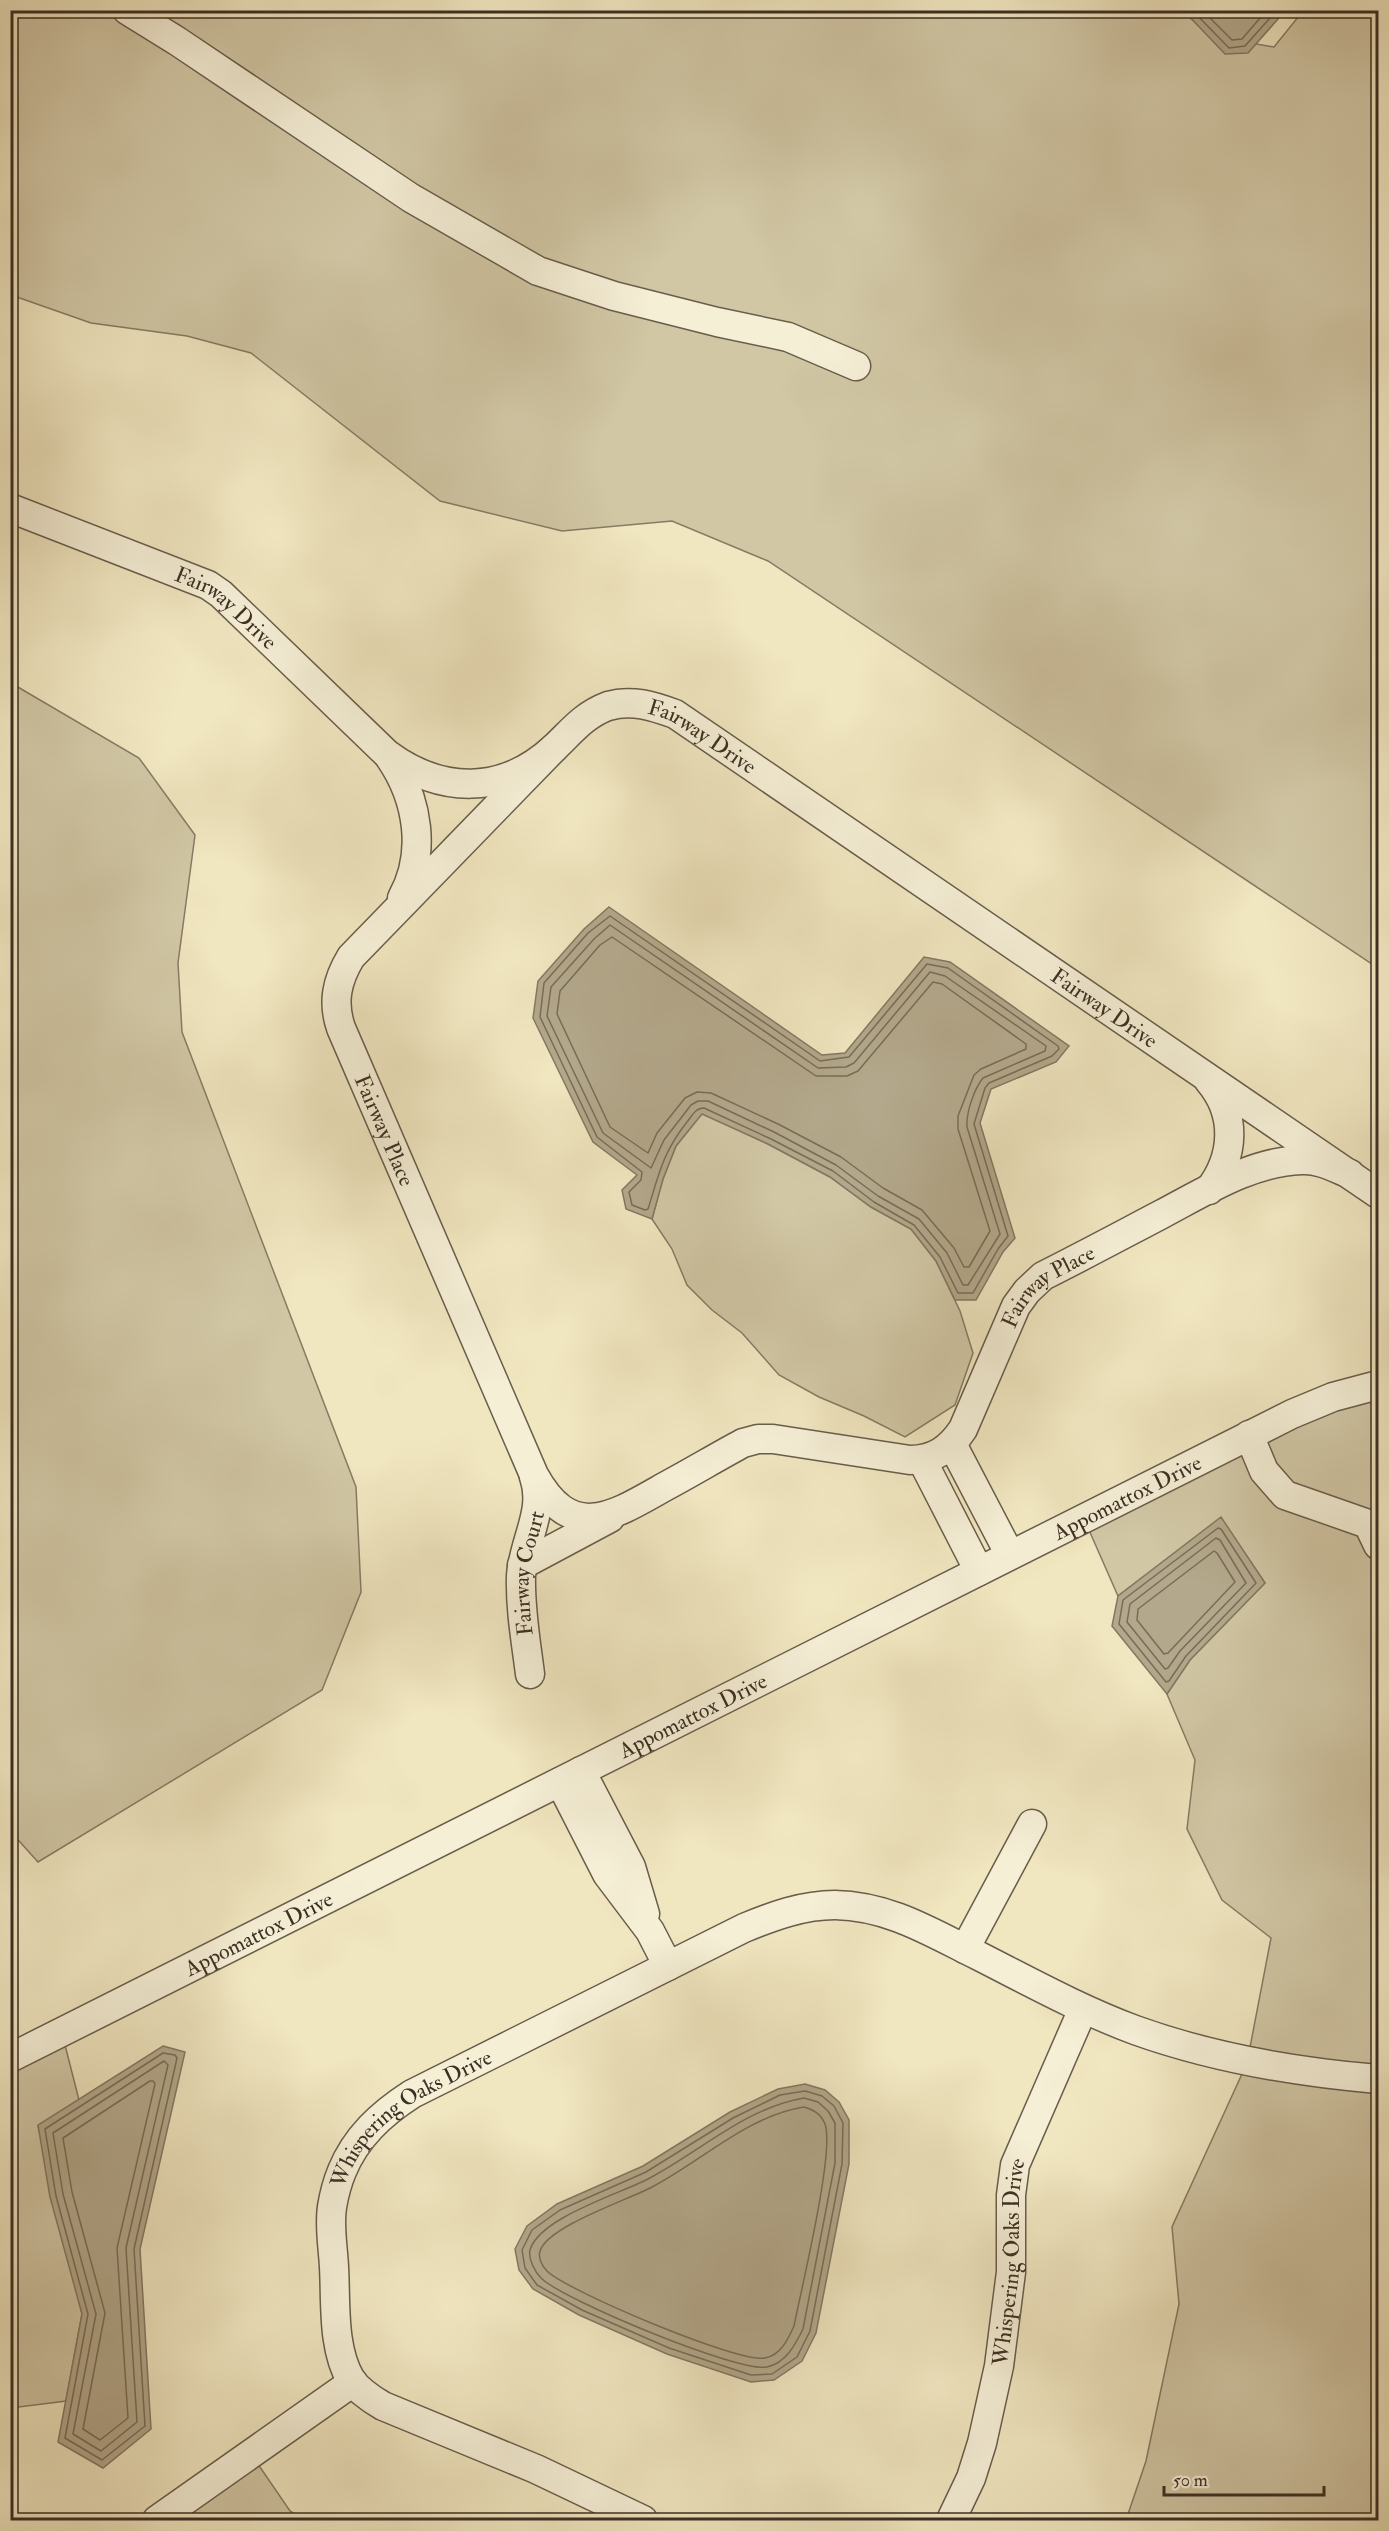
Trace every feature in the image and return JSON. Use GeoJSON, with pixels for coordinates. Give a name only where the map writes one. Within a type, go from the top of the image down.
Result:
{"type":"FeatureCollection","features":[{"type":"Feature","properties":{"kind":"street"},"geometry":{"type":"LineString","coordinates":[[127,10],[411,198],[538,271],[614,296],[788,337],[856,366]]}},
{"type":"Feature","properties":{"kind":"street","name":"Fairway Drive"},"geometry":{"type":"LineString","coordinates":[[10,508],[208,585],[221,594],[387,754],[408,769],[433,779],[458,783],[503,780],[523,771],[554,748],[577,723],[594,712],[610,706],[630,702],[650,705],[675,714],[1378,1194]]}},
{"type":"Feature","properties":{"kind":"street","name":"Fairway Place"},"geometry":{"type":"LineString","coordinates":[[554,748],[351,957],[341,972],[337,988],[337,1014],[416,1204],[534,1475],[550,1500],[568,1512],[591,1519],[617,1514]]}},
{"type":"Feature","properties":{"kind":"street"},"geometry":{"type":"LineString","coordinates":[[386,921],[411,882],[416,850],[416,828],[410,794],[401,774],[387,754]]}},
{"type":"Feature","properties":{"kind":"street"},"geometry":{"type":"LineString","coordinates":[[1204,1075],[1224,1102],[1230,1130],[1229,1146],[1224,1162],[1218,1178],[1209,1190]]}},
{"type":"Feature","properties":{"kind":"street","name":"Fairway Place"},"geometry":{"type":"LineString","coordinates":[[522,1565],[743,1443],[758,1439],[773,1439],[922,1460],[938,1454],[952,1444],[963,1430],[1016,1306],[1027,1291],[1043,1276],[1248,1172],[1286,1161],[1305,1160],[1321,1162],[1350,1174]]}},
{"type":"Feature","properties":{"kind":"street","name":"Appomattox Drive"},"geometry":{"type":"LineString","coordinates":[[10,2058],[1249,1436],[1333,1397],[1378,1385]]}},
{"type":"Feature","properties":{"kind":"street"},"geometry":{"type":"LineString","coordinates":[[1249,1436],[1264,1471],[1286,1495],[1375,1529]]}},
{"type":"Feature","properties":{"kind":"street"},"geometry":{"type":"LineString","coordinates":[[952,1444],[1010,1556]]}},
{"type":"Feature","properties":{"kind":"street"},"geometry":{"type":"LineString","coordinates":[[922,1460],[979,1571]]}},
{"type":"Feature","properties":{"kind":"street","name":"Fairway Court"},"geometry":{"type":"LineString","coordinates":[[530,1674],[521,1593],[522,1565],[538,1504],[539,1492],[534,1475]]}},
{"type":"Feature","properties":{"kind":"street"},"geometry":{"type":"LineString","coordinates":[[571,1776],[631,1867],[650,1931],[668,1966]]}},
{"type":"Feature","properties":{"kind":"street"},"geometry":{"type":"LineString","coordinates":[[965,1949],[1032,1824]]}},
{"type":"Feature","properties":{"kind":"street","name":"Whispering Oaks Drive"},"geometry":{"type":"LineString","coordinates":[[352,2382],[340,2349],[331,2222],[336,2190],[342,2172],[361,2138],[384,2114],[412,2094],[668,1966],[774,1916],[805,1908],[835,1905],[866,1908],[896,1915],[924,1927],[1083,2009],[1137,2031],[1230,2058],[1312,2072],[1378,2079]]}},
{"type":"Feature","properties":{"kind":"street","name":"Whispering Oaks Drive"},"geometry":{"type":"LineString","coordinates":[[951,2520],[971,2478],[982,2443],[999,2366],[1011,2272],[1011,2195],[1015,2165],[1083,2009]]}},
{"type":"Feature","properties":{"kind":"street"},"geometry":{"type":"LineString","coordinates":[[157,2520],[352,2382],[383,2406],[536,2469],[644,2520]]}},
{"type":"Feature","properties":{"kind":"shaded area"},"geometry":{"type":"Polygon","coordinates":[[[1181,10],[1211,36],[1274,47],[1303,11],[1378,11],[1378,968],[768,561],[672,521],[562,531],[440,501],[251,353],[187,336],[91,323],[11,295],[11,11],[1181,10]]]}},
{"type":"Feature","properties":{"kind":"shaded area"},"geometry":{"type":"Polygon","coordinates":[[[11,683],[139,758],[195,835],[178,963],[182,1032],[356,1487],[361,1592],[322,1690],[38,1862],[11,1832],[11,683]]]}},
{"type":"Feature","properties":{"kind":"shaded area"},"geometry":{"type":"Polygon","coordinates":[[[702,1113],[830,1177],[871,1207],[911,1229],[936,1261],[960,1311],[973,1353],[955,1405],[905,1437],[819,1397],[779,1375],[742,1333],[712,1310],[687,1285],[672,1249],[652,1219],[663,1179],[676,1146],[702,1113]]]}},
{"type":"Feature","properties":{"kind":"shaded area"},"geometry":{"type":"Polygon","coordinates":[[[1378,1398],[1378,2520],[1126,2520],[1146,2461],[1179,2304],[1172,2227],[1247,2063],[1271,1938],[1222,1900],[1187,1829],[1195,1760],[1167,1694],[1190,1660],[1265,1583],[1221,1518],[1118,1596],[1089,1530],[1298,1425],[1338,1408],[1378,1398]]]}},
{"type":"Feature","properties":{"kind":"shaded area"},"geometry":{"type":"Polygon","coordinates":[[[65,2045],[79,2100],[38,2126],[82,2314],[66,2401],[11,2408],[11,2072],[65,2045]]]}},
{"type":"Feature","properties":{"kind":"shaded area"},"geometry":{"type":"Polygon","coordinates":[[[251,2454],[290,2511],[305,2520],[149,2520],[251,2454]]]}},
{"type":"Feature","properties":{"kind":"water"},"geometry":{"type":"Polygon","coordinates":[[[1184,11],[1285,11],[1248,53],[1225,54],[1184,11]]]}},
{"type":"Feature","properties":{"kind":"water"},"geometry":{"type":"Polygon","coordinates":[[[609,907],[822,1055],[845,1053],[924,957],[950,962],[1069,1046],[1056,1062],[991,1089],[980,1123],[1015,1238],[1003,1252],[976,1300],[955,1300],[936,1261],[911,1229],[871,1207],[830,1177],[768,1144],[702,1114],[676,1146],[663,1179],[652,1219],[626,1209],[622,1190],[637,1175],[593,1142],[533,1018],[538,981],[584,929],[609,907]]]}},
{"type":"Feature","properties":{"kind":"water"},"geometry":{"type":"Polygon","coordinates":[[[1221,1517],[1265,1583],[1190,1660],[1167,1694],[1112,1626],[1118,1596],[1221,1517]]]}},
{"type":"Feature","properties":{"kind":"water"},"geometry":{"type":"Polygon","coordinates":[[[163,2046],[185,2052],[140,2249],[151,2429],[103,2468],[58,2442],[82,2314],[50,2197],[38,2125],[163,2046]]]}},
{"type":"Feature","properties":{"kind":"water"},"geometry":{"type":"Polygon","coordinates":[[[805,2084],[825,2090],[839,2102],[849,2120],[849,2164],[816,2333],[802,2361],[774,2380],[751,2382],[667,2354],[579,2315],[533,2289],[519,2270],[515,2249],[527,2226],[557,2204],[643,2166],[730,2112],[778,2089],[805,2084]]]}}]}
